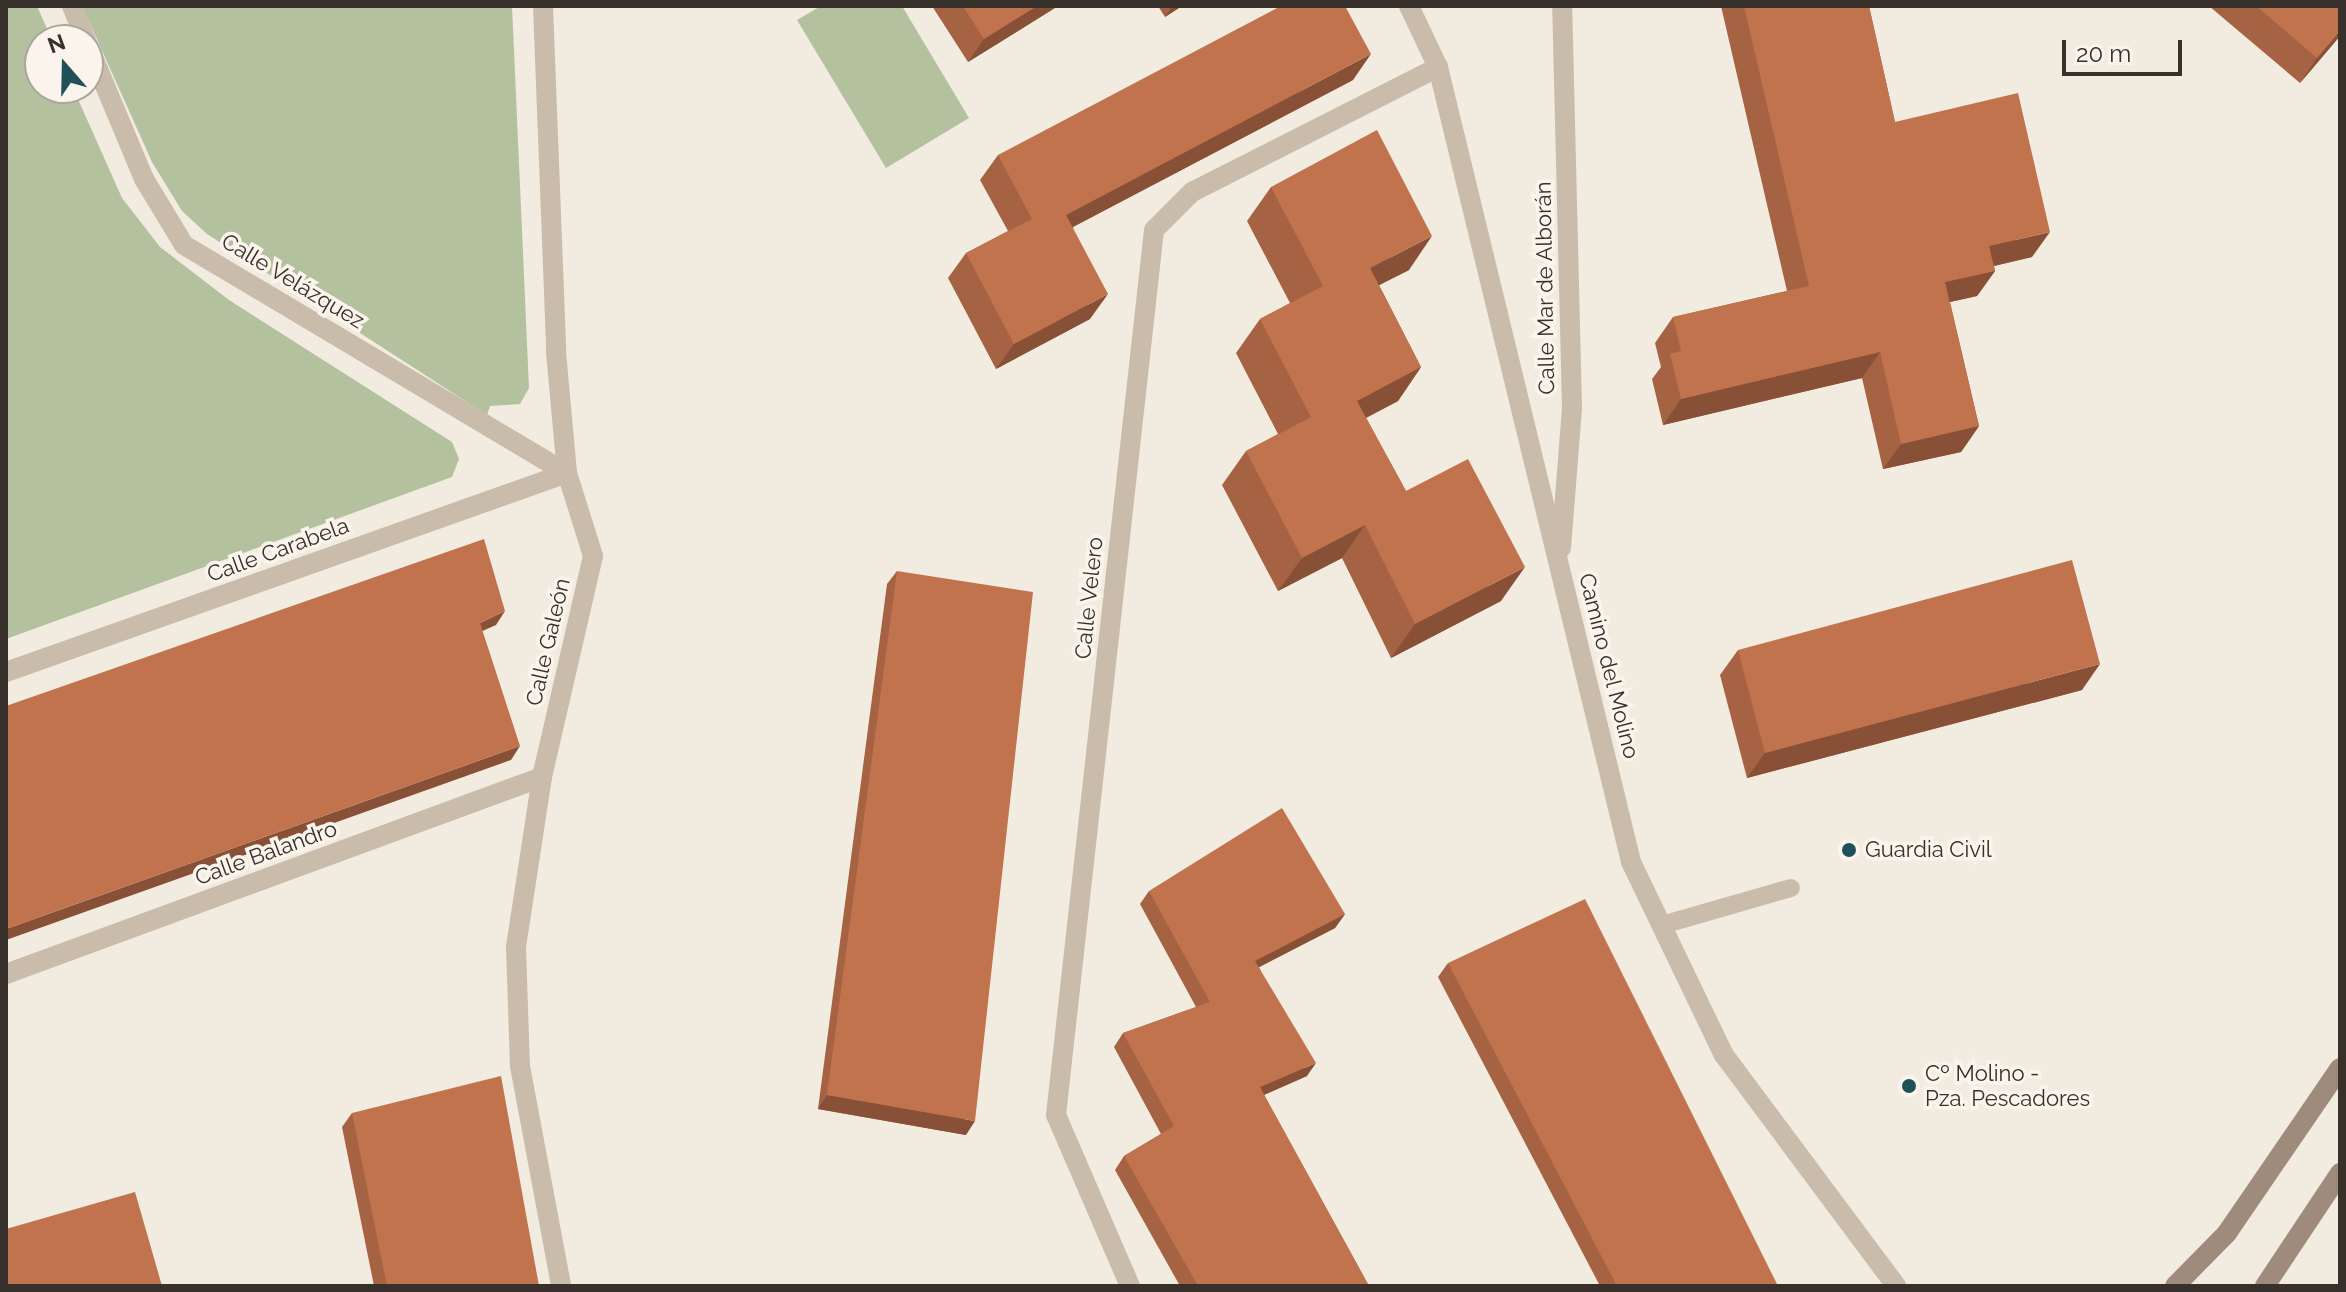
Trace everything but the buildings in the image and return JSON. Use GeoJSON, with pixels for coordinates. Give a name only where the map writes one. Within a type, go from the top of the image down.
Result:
{"type":"FeatureCollection","features":[{"type":"Feature","properties":{"kind":"main road"},"geometry":{"type":"LineString","coordinates":[[2175,1286],[2227,1233],[2340,1068]]}},
{"type":"Feature","properties":{"kind":"main road"},"geometry":{"type":"LineString","coordinates":[[2265,1286],[2340,1173]]}},
{"type":"Feature","properties":{"kind":"street","name":"Calle Galeón"},"geometry":{"type":"LineString","coordinates":[[543,6],[567,473],[593,556],[542,777],[516,947],[520,1066],[561,1286]]}},
{"type":"Feature","properties":{"kind":"street","name":"Camino del Molino"},"geometry":{"type":"LineString","coordinates":[[1409,6],[1438,67],[1631,862],[1724,1055],[1898,1284]]}},
{"type":"Feature","properties":{"kind":"street","name":"Calle Mar de Alborán"},"geometry":{"type":"LineString","coordinates":[[1560,568],[1572,408],[1562,6]]}},
{"type":"Feature","properties":{"kind":"street","name":"Calle Velero"},"geometry":{"type":"LineString","coordinates":[[1130,1286],[1056,1115],[1154,230],[1192,192],[1438,67]]}},
{"type":"Feature","properties":{"kind":"street","name":"Calle Velázquez"},"geometry":{"type":"LineString","coordinates":[[104,83],[144,179],[184,245],[567,473]]}},
{"type":"Feature","properties":{"kind":"street","name":"Calle Carabela"},"geometry":{"type":"LineString","coordinates":[[6,672],[567,473]]}},
{"type":"Feature","properties":{"kind":"street","name":"Calle Balandro"},"geometry":{"type":"LineString","coordinates":[[6,974],[542,777]]}},
{"type":"Feature","properties":{"kind":"lane"},"geometry":{"type":"LineString","coordinates":[[1662,925],[1791,888]]}},
{"type":"Feature","properties":{"kind":"green space"},"geometry":{"type":"Polygon","coordinates":[[[6,6],[37,6],[45,24],[24,24],[24,104],[80,104],[122,198],[160,247],[229,300],[452,442],[459,459],[452,477],[6,639],[6,6]]]}},
{"type":"Feature","properties":{"kind":"green space"},"geometry":{"type":"Polygon","coordinates":[[[82,6],[512,6],[529,388],[520,404],[490,406],[487,415],[207,234],[182,211],[152,162],[104,55],[104,24],[90,24],[82,6]]]}},
{"type":"Feature","properties":{"kind":"green space"},"geometry":{"type":"Polygon","coordinates":[[[821,6],[902,6],[969,118],[886,168],[797,20],[821,6]]]}},
{"type":"Feature","properties":{"kind":"place","name":"Guardia Civil"},"geometry":{"type":"Point","coordinates":[1849,850]}},
{"type":"Feature","properties":{"kind":"place","name":"Cº Molino - Pza. Pescadores"},"geometry":{"type":"Point","coordinates":[1909,1086]}}]}
